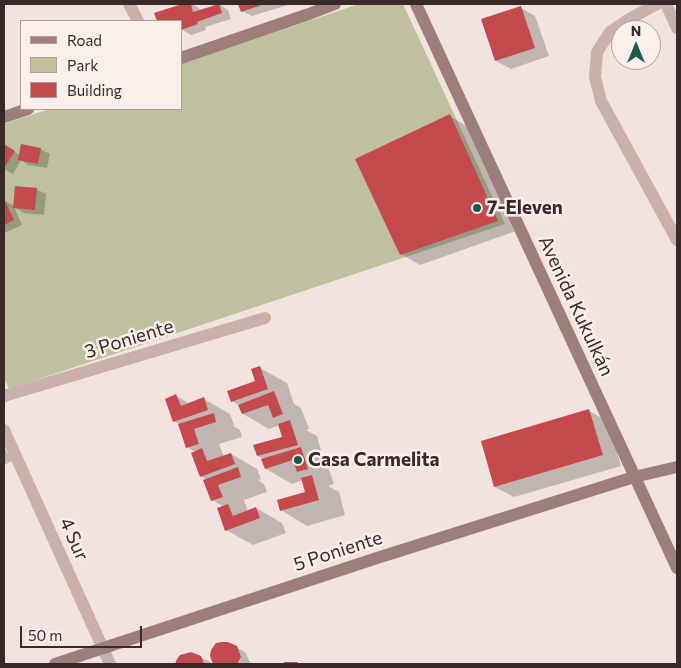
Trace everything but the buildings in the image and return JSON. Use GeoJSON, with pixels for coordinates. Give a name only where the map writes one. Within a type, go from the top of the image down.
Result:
{"type":"FeatureCollection","features":[{"type":"Feature","properties":{"kind":"street"},"geometry":{"type":"LineString","coordinates":[[129,4],[137,20]]}},
{"type":"Feature","properties":{"kind":"street"},"geometry":{"type":"LineString","coordinates":[[182,58],[307,9],[335,4]]}},
{"type":"Feature","properties":{"kind":"street","name":"Avenida Kukulkán"},"geometry":{"type":"LineString","coordinates":[[416,4],[677,568]]}},
{"type":"Feature","properties":{"kind":"street"},"geometry":{"type":"LineString","coordinates":[[657,4],[610,32],[597,52],[595,77],[601,101],[676,235]]}},
{"type":"Feature","properties":{"kind":"street"},"geometry":{"type":"LineString","coordinates":[[666,4],[677,28]]}},
{"type":"Feature","properties":{"kind":"street"},"geometry":{"type":"LineString","coordinates":[[4,117],[25,110]]}},
{"type":"Feature","properties":{"kind":"street","name":"3 Poniente"},"geometry":{"type":"LineString","coordinates":[[4,396],[265,318]]}},
{"type":"Feature","properties":{"kind":"street","name":"4 Sur"},"geometry":{"type":"LineString","coordinates":[[4,430],[110,664]]}},
{"type":"Feature","properties":{"kind":"street","name":"5 Poniente"},"geometry":{"type":"LineString","coordinates":[[55,664],[386,555],[634,477],[677,467]]}},
{"type":"Feature","properties":{"kind":"green space"},"geometry":{"type":"Polygon","coordinates":[[[359,4],[403,4],[505,224],[9,389],[4,378],[4,124],[46,110],[182,110],[182,64],[359,4]]]}},
{"type":"Feature","properties":{"kind":"place","name":"7-Eleven"},"geometry":{"type":"Point","coordinates":[477,208]}},
{"type":"Feature","properties":{"kind":"place","name":"Casa Carmelita"},"geometry":{"type":"Point","coordinates":[298,460]}}]}
